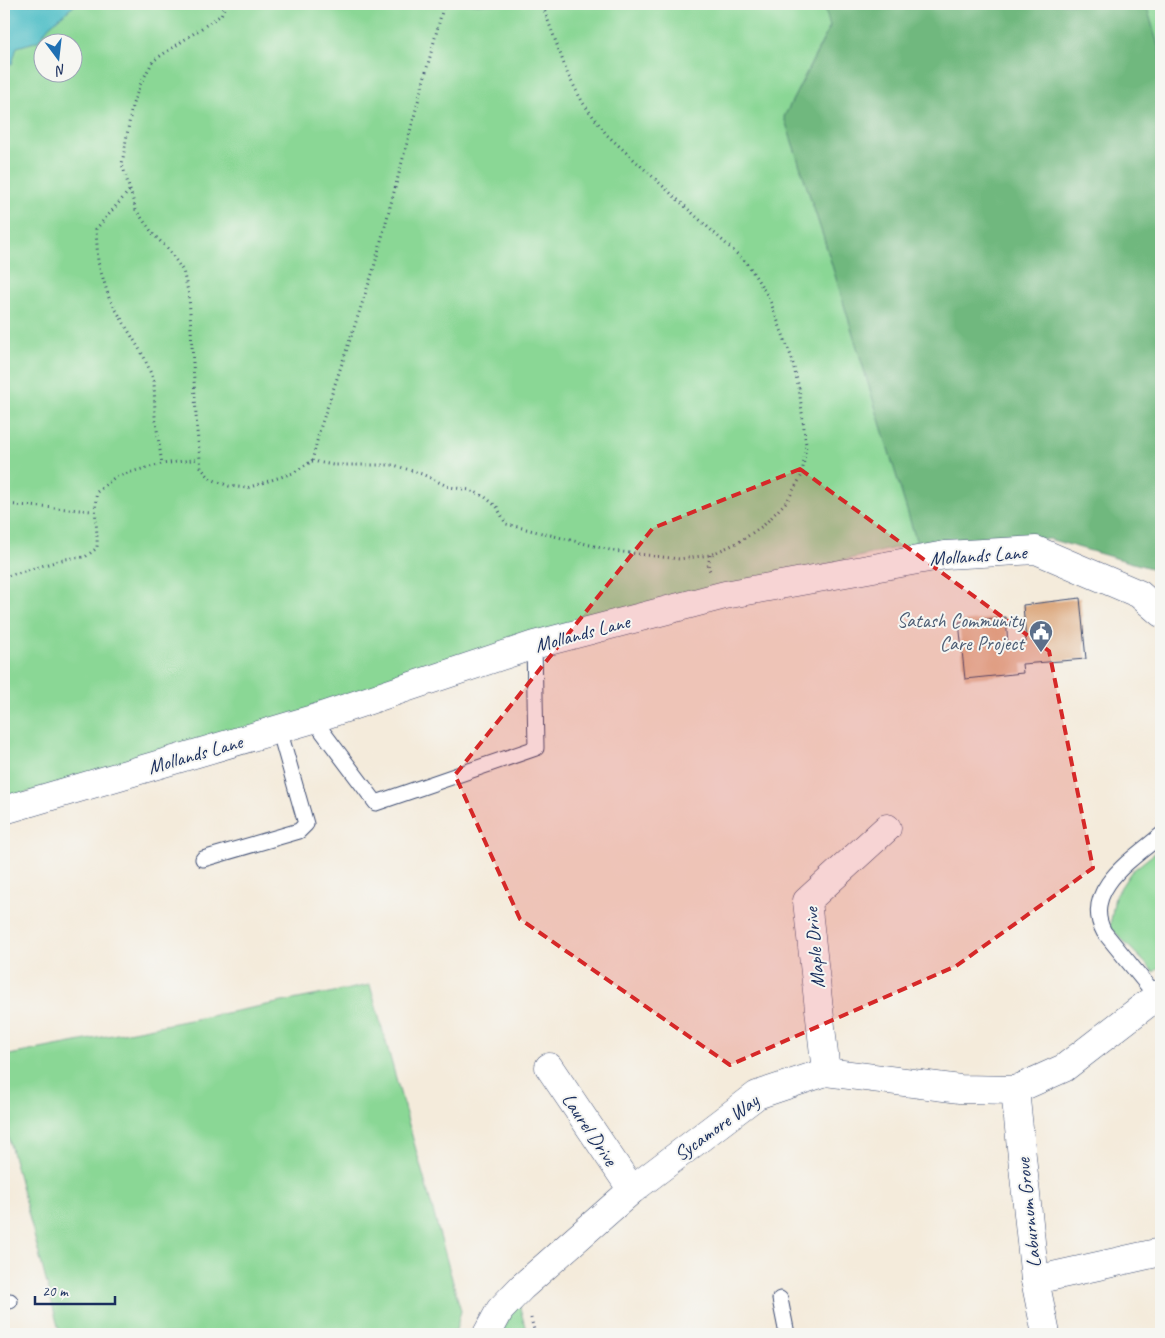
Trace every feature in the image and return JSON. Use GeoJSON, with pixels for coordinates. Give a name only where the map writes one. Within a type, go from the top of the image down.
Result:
{"type":"FeatureCollection","features":[{"type":"Feature","properties":{"kind":"street","name":"Mollands Lane"},"geometry":{"type":"LineString","coordinates":[[4,810],[313,719],[534,645],[725,595],[945,555],[1036,550],[1157,603]]}},
{"type":"Feature","properties":{"kind":"street","name":"Maple Drive"},"geometry":{"type":"LineString","coordinates":[[826,1072],[807,901],[887,828]]}},
{"type":"Feature","properties":{"kind":"street","name":"Sycamore Way"},"geometry":{"type":"LineString","coordinates":[[487,1334],[500,1310],[522,1287],[632,1190],[757,1095],[826,1072],[960,1089],[1015,1090],[1064,1068],[1159,995]]}},
{"type":"Feature","properties":{"kind":"street","name":"Laurel Drive"},"geometry":{"type":"LineString","coordinates":[[549,1067],[632,1190]]}},
{"type":"Feature","properties":{"kind":"street","name":"Laburnum Grove"},"geometry":{"type":"LineString","coordinates":[[1015,1090],[1035,1280],[1046,1334]]}},
{"type":"Feature","properties":{"kind":"street"},"geometry":{"type":"LineString","coordinates":[[1035,1280],[1161,1252]]}},
{"type":"Feature","properties":{"kind":"lane"},"geometry":{"type":"LineString","coordinates":[[313,719],[376,803],[536,748],[534,645]]}},
{"type":"Feature","properties":{"kind":"lane"},"geometry":{"type":"LineString","coordinates":[[203,859],[298,831],[306,824],[279,729]]}},
{"type":"Feature","properties":{"kind":"lane"},"geometry":{"type":"LineString","coordinates":[[1159,995],[1104,932],[1099,924],[1099,911],[1101,898],[1110,879],[1161,835]]}},
{"type":"Feature","properties":{"kind":"lane"},"geometry":{"type":"LineString","coordinates":[[780,1299],[787,1334]]}},
{"type":"Feature","properties":{"kind":"path"},"geometry":{"type":"LineString","coordinates":[[226,4],[221,15],[153,61],[140,85],[132,106],[122,164],[136,210],[153,234],[169,250],[183,271],[189,295],[201,468],[211,479],[229,486],[247,488],[293,473],[312,461],[333,465],[394,465],[422,474],[449,487],[470,490],[485,497],[497,507],[506,524],[614,551],[679,559],[710,555],[739,542],[764,525],[787,501],[802,475],[806,445],[799,388],[791,356],[769,298],[746,263],[606,135],[583,103],[568,75],[542,4]]}},
{"type":"Feature","properties":{"kind":"path"},"geometry":{"type":"LineString","coordinates":[[312,461],[320,429],[373,270],[444,4]]}},
{"type":"Feature","properties":{"kind":"path"},"geometry":{"type":"LineString","coordinates":[[129,191],[96,229],[98,262],[109,298],[144,357],[154,381],[155,416],[162,464]]}},
{"type":"Feature","properties":{"kind":"path"},"geometry":{"type":"LineString","coordinates":[[4,577],[66,559],[85,556],[97,548],[98,529],[93,511],[97,492],[115,478],[162,464],[199,459]]}},
{"type":"Feature","properties":{"kind":"path"},"geometry":{"type":"LineString","coordinates":[[4,491],[4,504],[93,511]]}},
{"type":"Feature","properties":{"kind":"highlighted area"},"geometry":{"type":"Polygon","coordinates":[[[800,469],[1049,651],[1093,868],[956,966],[730,1065],[520,919],[455,775],[653,528],[800,469]]]}},
{"type":"Feature","properties":{"kind":"green space"},"geometry":{"type":"Polygon","coordinates":[[[76,4],[824,4],[830,26],[784,117],[824,239],[917,543],[832,563],[4,799],[4,62],[12,64],[16,47],[32,43],[32,82],[82,82],[82,32],[45,32],[49,26],[76,4]]]}},
{"type":"Feature","properties":{"kind":"green space"},"geometry":{"type":"Polygon","coordinates":[[[824,4],[1146,4],[1161,56],[1161,571],[1049,539],[917,543],[824,239],[784,117],[830,27],[824,4]]]}},
{"type":"Feature","properties":{"kind":"green space"},"geometry":{"type":"Polygon","coordinates":[[[1146,4],[1161,4],[1161,56],[1146,4]]]}},
{"type":"Feature","properties":{"kind":"green space"},"geometry":{"type":"Polygon","coordinates":[[[1161,848],[1161,966],[1154,972],[1110,927],[1115,896],[1131,872],[1161,848]]]}},
{"type":"Feature","properties":{"kind":"green space"},"geometry":{"type":"Polygon","coordinates":[[[370,985],[461,1311],[455,1334],[60,1334],[4,1121],[4,1056],[370,985]]]}},
{"type":"Feature","properties":{"kind":"green space"},"geometry":{"type":"Polygon","coordinates":[[[518,1300],[527,1334],[501,1334],[518,1300]]]}},
{"type":"Feature","properties":{"kind":"water"},"geometry":{"type":"Polygon","coordinates":[[[4,4],[76,4],[49,26],[45,32],[32,32],[32,43],[17,47],[12,64],[4,62],[4,4]]]}},
{"type":"Feature","properties":{"kind":"building"},"geometry":{"type":"Polygon","coordinates":[[[1080,598],[1086,659],[1022,664],[1023,673],[965,679],[959,622],[1006,617],[1008,645],[1026,642],[1023,605],[1080,598]]]}},
{"type":"Feature","properties":{"kind":"place","name":"Satash Community Care Project"},"geometry":{"type":"Point","coordinates":[1041,653]}}]}
